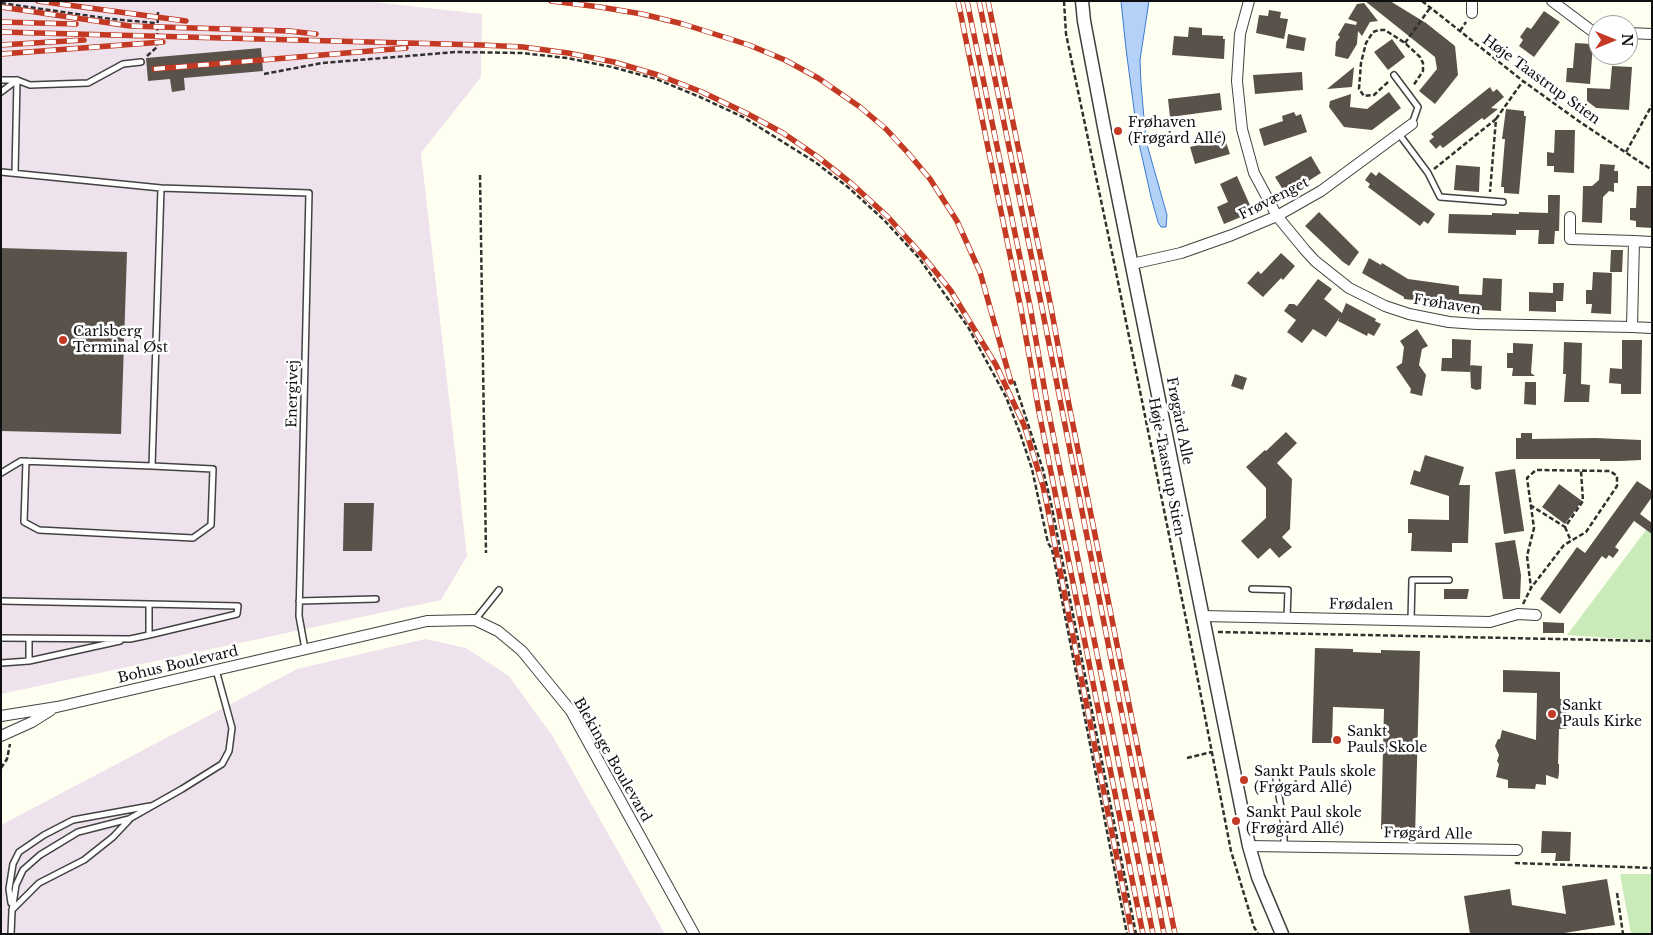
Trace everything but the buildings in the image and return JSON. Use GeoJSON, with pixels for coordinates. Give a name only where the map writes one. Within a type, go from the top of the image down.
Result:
{"type":"FeatureCollection","features":[{"type":"Feature","properties":{"kind":"street","name":"Frøgård Alle"},"geometry":{"type":"LineString","coordinates":[[1082,1],[1094,74],[1248,846],[1258,877],[1282,934]]}},
{"type":"Feature","properties":{"kind":"street","name":"Frøhaven"},"geometry":{"type":"LineString","coordinates":[[1249,1],[1242,24],[1238,52],[1237,81],[1242,130],[1254,173],[1277,216],[1314,261],[1349,288],[1385,306],[1434,320],[1461,324],[1651,328]]}},
{"type":"Feature","properties":{"kind":"street"},"geometry":{"type":"LineString","coordinates":[[1472,1],[1472,12]]}},
{"type":"Feature","properties":{"kind":"street"},"geometry":{"type":"LineString","coordinates":[[1552,1],[1588,29]]}},
{"type":"Feature","properties":{"kind":"street"},"geometry":{"type":"LineString","coordinates":[[1638,33],[1652,34]]}},
{"type":"Feature","properties":{"kind":"street","name":"Frøvænget"},"geometry":{"type":"LineString","coordinates":[[1132,264],[1181,253],[1232,235],[1277,216],[1321,191],[1412,124]]}},
{"type":"Feature","properties":{"kind":"street"},"geometry":{"type":"LineString","coordinates":[[1570,217],[1570,239],[1652,242]]}},
{"type":"Feature","properties":{"kind":"street"},"geometry":{"type":"LineString","coordinates":[[1632,328],[1634,241]]}},
{"type":"Feature","properties":{"kind":"street","name":"Frødalen"},"geometry":{"type":"LineString","coordinates":[[1202,616],[1490,622],[1518,614],[1536,615]]}},
{"type":"Feature","properties":{"kind":"street","name":"Blekinge Boulevard"},"geometry":{"type":"LineString","coordinates":[[305,650],[427,621],[475,620],[498,631],[522,650],[571,711],[694,934]]}},
{"type":"Feature","properties":{"kind":"street","name":"Bohus Boulevard"},"geometry":{"type":"LineString","coordinates":[[1,716],[57,707],[305,650]]}},
{"type":"Feature","properties":{"kind":"street","name":"Bohus Boulevard"},"geometry":{"type":"LineString","coordinates":[[1,736],[32,722],[57,707]]}},
{"type":"Feature","properties":{"kind":"street","name":"Frøgård Alle"},"geometry":{"type":"LineString","coordinates":[[1248,846],[1517,850]]}},
{"type":"Feature","properties":{"kind":"lane"},"geometry":{"type":"LineString","coordinates":[[1,80],[17,80],[30,85],[88,83],[123,64],[140,62]]}},
{"type":"Feature","properties":{"kind":"lane"},"geometry":{"type":"LineString","coordinates":[[1394,75],[1418,107],[1412,124]]}},
{"type":"Feature","properties":{"kind":"lane"},"geometry":{"type":"LineString","coordinates":[[1,92],[17,80]]}},
{"type":"Feature","properties":{"kind":"lane"},"geometry":{"type":"LineString","coordinates":[[15,173],[17,80]]}},
{"type":"Feature","properties":{"kind":"lane"},"geometry":{"type":"LineString","coordinates":[[1399,134],[1428,173],[1440,197],[1503,202]]}},
{"type":"Feature","properties":{"kind":"lane"},"geometry":{"type":"LineString","coordinates":[[1,172],[161,188],[152,466]]}},
{"type":"Feature","properties":{"kind":"lane","name":"Energivej"},"geometry":{"type":"LineString","coordinates":[[161,188],[310,193],[299,601],[299,616],[305,650]]}},
{"type":"Feature","properties":{"kind":"lane"},"geometry":{"type":"LineString","coordinates":[[1,473],[20,461],[26,461],[152,466],[213,469],[211,525],[193,538],[39,530],[24,522],[26,461]]}},
{"type":"Feature","properties":{"kind":"lane"},"geometry":{"type":"LineString","coordinates":[[1411,620],[1412,580],[1449,580]]}},
{"type":"Feature","properties":{"kind":"lane"},"geometry":{"type":"LineString","coordinates":[[475,620],[499,590]]}},
{"type":"Feature","properties":{"kind":"lane"},"geometry":{"type":"LineString","coordinates":[[1252,590],[1288,590],[1288,618]]}},
{"type":"Feature","properties":{"kind":"lane"},"geometry":{"type":"LineString","coordinates":[[299,601],[376,599]]}},
{"type":"Feature","properties":{"kind":"lane"},"geometry":{"type":"LineString","coordinates":[[1,601],[238,606],[237,614],[29,661],[1,663]]}},
{"type":"Feature","properties":{"kind":"lane"},"geometry":{"type":"LineString","coordinates":[[149,635],[150,604]]}},
{"type":"Feature","properties":{"kind":"lane"},"geometry":{"type":"LineString","coordinates":[[1,638],[130,639]]}},
{"type":"Feature","properties":{"kind":"lane"},"geometry":{"type":"LineString","coordinates":[[29,661],[30,638]]}},
{"type":"Feature","properties":{"kind":"lane"},"geometry":{"type":"LineString","coordinates":[[11,934],[16,885],[23,870],[40,855],[78,832],[129,819],[155,806],[222,764],[229,751],[232,728],[216,670]]}},
{"type":"Feature","properties":{"kind":"lane"},"geometry":{"type":"LineString","coordinates":[[1275,773],[1284,825],[1284,846]]}},
{"type":"Feature","properties":{"kind":"lane"},"geometry":{"type":"LineString","coordinates":[[12,911],[9,890],[13,864],[20,852],[44,835],[73,820],[155,806]]}},
{"type":"Feature","properties":{"kind":"lane"},"geometry":{"type":"LineString","coordinates":[[12,911],[39,883],[84,860],[113,837],[129,819]]}},
{"type":"Feature","properties":{"kind":"path","name":"Høje Taastrup Stien"},"geometry":{"type":"LineString","coordinates":[[1064,1],[1066,34],[1116,267],[1231,851],[1254,927],[1258,934]]}},
{"type":"Feature","properties":{"kind":"path","name":"Høje Taastrup Stien"},"geometry":{"type":"LineString","coordinates":[[1422,1],[1523,81],[1652,170]]}},
{"type":"Feature","properties":{"kind":"path"},"geometry":{"type":"LineString","coordinates":[[1,3],[112,19],[156,23]]}},
{"type":"Feature","properties":{"kind":"path"},"geometry":{"type":"LineString","coordinates":[[1405,43],[1430,8]]}},
{"type":"Feature","properties":{"kind":"path"},"geometry":{"type":"LineString","coordinates":[[140,62],[157,47],[156,23],[158,12]]}},
{"type":"Feature","properties":{"kind":"path"},"geometry":{"type":"LineString","coordinates":[[1394,75],[1374,95],[1361,94],[1359,89],[1363,56],[1366,43],[1373,32],[1385,30],[1405,43],[1420,57],[1423,71],[1408,94]]}},
{"type":"Feature","properties":{"kind":"path"},"geometry":{"type":"LineString","coordinates":[[264,74],[322,63],[456,52],[522,53],[567,58],[612,67],[656,79],[744,117],[815,162],[849,188],[884,220],[918,258],[968,327],[1006,397],[1020,433],[1032,469],[1048,543],[1052,549],[1127,934]]}},
{"type":"Feature","properties":{"kind":"path"},"geometry":{"type":"LineString","coordinates":[[1428,173],[1496,120],[1523,81]]}},
{"type":"Feature","properties":{"kind":"path"},"geometry":{"type":"LineString","coordinates":[[1626,152],[1652,105]]}},
{"type":"Feature","properties":{"kind":"path"},"geometry":{"type":"LineString","coordinates":[[1489,201],[1496,120]]}},
{"type":"Feature","properties":{"kind":"path"},"geometry":{"type":"LineString","coordinates":[[480,175],[486,553]]}},
{"type":"Feature","properties":{"kind":"path"},"geometry":{"type":"LineString","coordinates":[[1014,381],[1043,470],[1051,503],[1136,934]]}},
{"type":"Feature","properties":{"kind":"path"},"geometry":{"type":"LineString","coordinates":[[1518,614],[1531,588],[1564,545],[1586,532],[1618,486],[1618,476],[1610,471],[1536,470],[1527,478],[1534,528],[1526,556],[1531,588]]}},
{"type":"Feature","properties":{"kind":"path"},"geometry":{"type":"LineString","coordinates":[[1565,527],[1583,501],[1581,471]]}},
{"type":"Feature","properties":{"kind":"path"},"geometry":{"type":"LineString","coordinates":[[1530,505],[1565,527],[1571,541]]}},
{"type":"Feature","properties":{"kind":"path"},"geometry":{"type":"LineString","coordinates":[[1189,634],[1205,632],[1652,641]]}},
{"type":"Feature","properties":{"kind":"path"},"geometry":{"type":"LineString","coordinates":[[1187,758],[1212,752]]}},
{"type":"Feature","properties":{"kind":"path"},"geometry":{"type":"LineString","coordinates":[[1517,850],[1516,864],[1652,868]]}},
{"type":"Feature","properties":{"kind":"path"},"geometry":{"type":"LineString","coordinates":[[1617,893],[1623,934]]}},
{"type":"Feature","properties":{"kind":"shaded area"},"geometry":{"type":"Polygon","coordinates":[[[1,1],[365,1],[482,14],[481,77],[421,153],[467,556],[441,600],[1,694],[1,1]]]}},
{"type":"Feature","properties":{"kind":"shaded area"},"geometry":{"type":"Polygon","coordinates":[[[425,639],[466,648],[509,676],[552,735],[665,934],[1,934],[1,825],[297,669],[425,639]]]}},
{"type":"Feature","properties":{"kind":"green space"},"geometry":{"type":"Polygon","coordinates":[[[1652,522],[1652,641],[1567,635],[1652,522]]]}},
{"type":"Feature","properties":{"kind":"green space"},"geometry":{"type":"Polygon","coordinates":[[[1620,874],[1652,874],[1652,934],[1631,934],[1620,874]]]}},
{"type":"Feature","properties":{"kind":"water"},"geometry":{"type":"Polygon","coordinates":[[[1121,1],[1149,1],[1140,60],[1141,84],[1146,141],[1167,215],[1166,227],[1161,227],[1158,222],[1138,139],[1121,1]]]}},
{"type":"Feature","properties":{"kind":"railway"},"geometry":{"type":"LineString","coordinates":[[38,1],[186,21]]}},
{"type":"Feature","properties":{"kind":"railway"},"geometry":{"type":"LineString","coordinates":[[551,1],[642,14],[683,24],[749,45],[785,60],[818,78],[860,107],[886,129],[908,153],[930,179],[957,221],[980,272],[1011,382]]}},
{"type":"Feature","properties":{"kind":"railway"},"geometry":{"type":"LineString","coordinates":[[958,1],[1021,309],[1039,412],[1143,934]]}},
{"type":"Feature","properties":{"kind":"railway"},"geometry":{"type":"LineString","coordinates":[[967,1],[1030,306],[1048,409],[1153,934]]}},
{"type":"Feature","properties":{"kind":"railway"},"geometry":{"type":"LineString","coordinates":[[979,1],[1041,303],[1164,934]]}},
{"type":"Feature","properties":{"kind":"railway"},"geometry":{"type":"LineString","coordinates":[[988,1],[1050,302],[1175,934]]}},
{"type":"Feature","properties":{"kind":"railway"},"geometry":{"type":"LineString","coordinates":[[1,7],[130,26],[289,31],[316,34]]}},
{"type":"Feature","properties":{"kind":"railway"},"geometry":{"type":"LineString","coordinates":[[1,22],[76,24]]}},
{"type":"Feature","properties":{"kind":"railway"},"geometry":{"type":"LineString","coordinates":[[1,32],[481,45],[523,47],[568,53],[614,62],[658,75],[702,92],[783,133],[818,157],[852,184],[888,217],[951,291],[996,365],[1024,425],[1043,486],[1132,934]]}},
{"type":"Feature","properties":{"kind":"railway"},"geometry":{"type":"LineString","coordinates":[[1,45],[84,40]]}},
{"type":"Feature","properties":{"kind":"railway"},"geometry":{"type":"LineString","coordinates":[[1,54],[163,42]]}},
{"type":"Feature","properties":{"kind":"railway"},"geometry":{"type":"LineString","coordinates":[[154,69],[406,48]]}},
{"type":"Feature","properties":{"kind":"place","name":"Frøhaven (Frøgård Allé)"},"geometry":{"type":"Point","coordinates":[1118,131]}},
{"type":"Feature","properties":{"kind":"place","name":"Carlsberg Terminal Øst"},"geometry":{"type":"Point","coordinates":[63,340]}},
{"type":"Feature","properties":{"kind":"place","name":"Sankt Pauls Kirke"},"geometry":{"type":"Point","coordinates":[1552,714]}},
{"type":"Feature","properties":{"kind":"place","name":"Sankt Pauls Skole"},"geometry":{"type":"Point","coordinates":[1337,740]}},
{"type":"Feature","properties":{"kind":"place","name":"Sankt Pauls skole (Frøgård Allé)"},"geometry":{"type":"Point","coordinates":[1244,780]}},
{"type":"Feature","properties":{"kind":"place","name":"Sankt Paul skole (Frøgård Allé)"},"geometry":{"type":"Point","coordinates":[1236,821]}}]}
